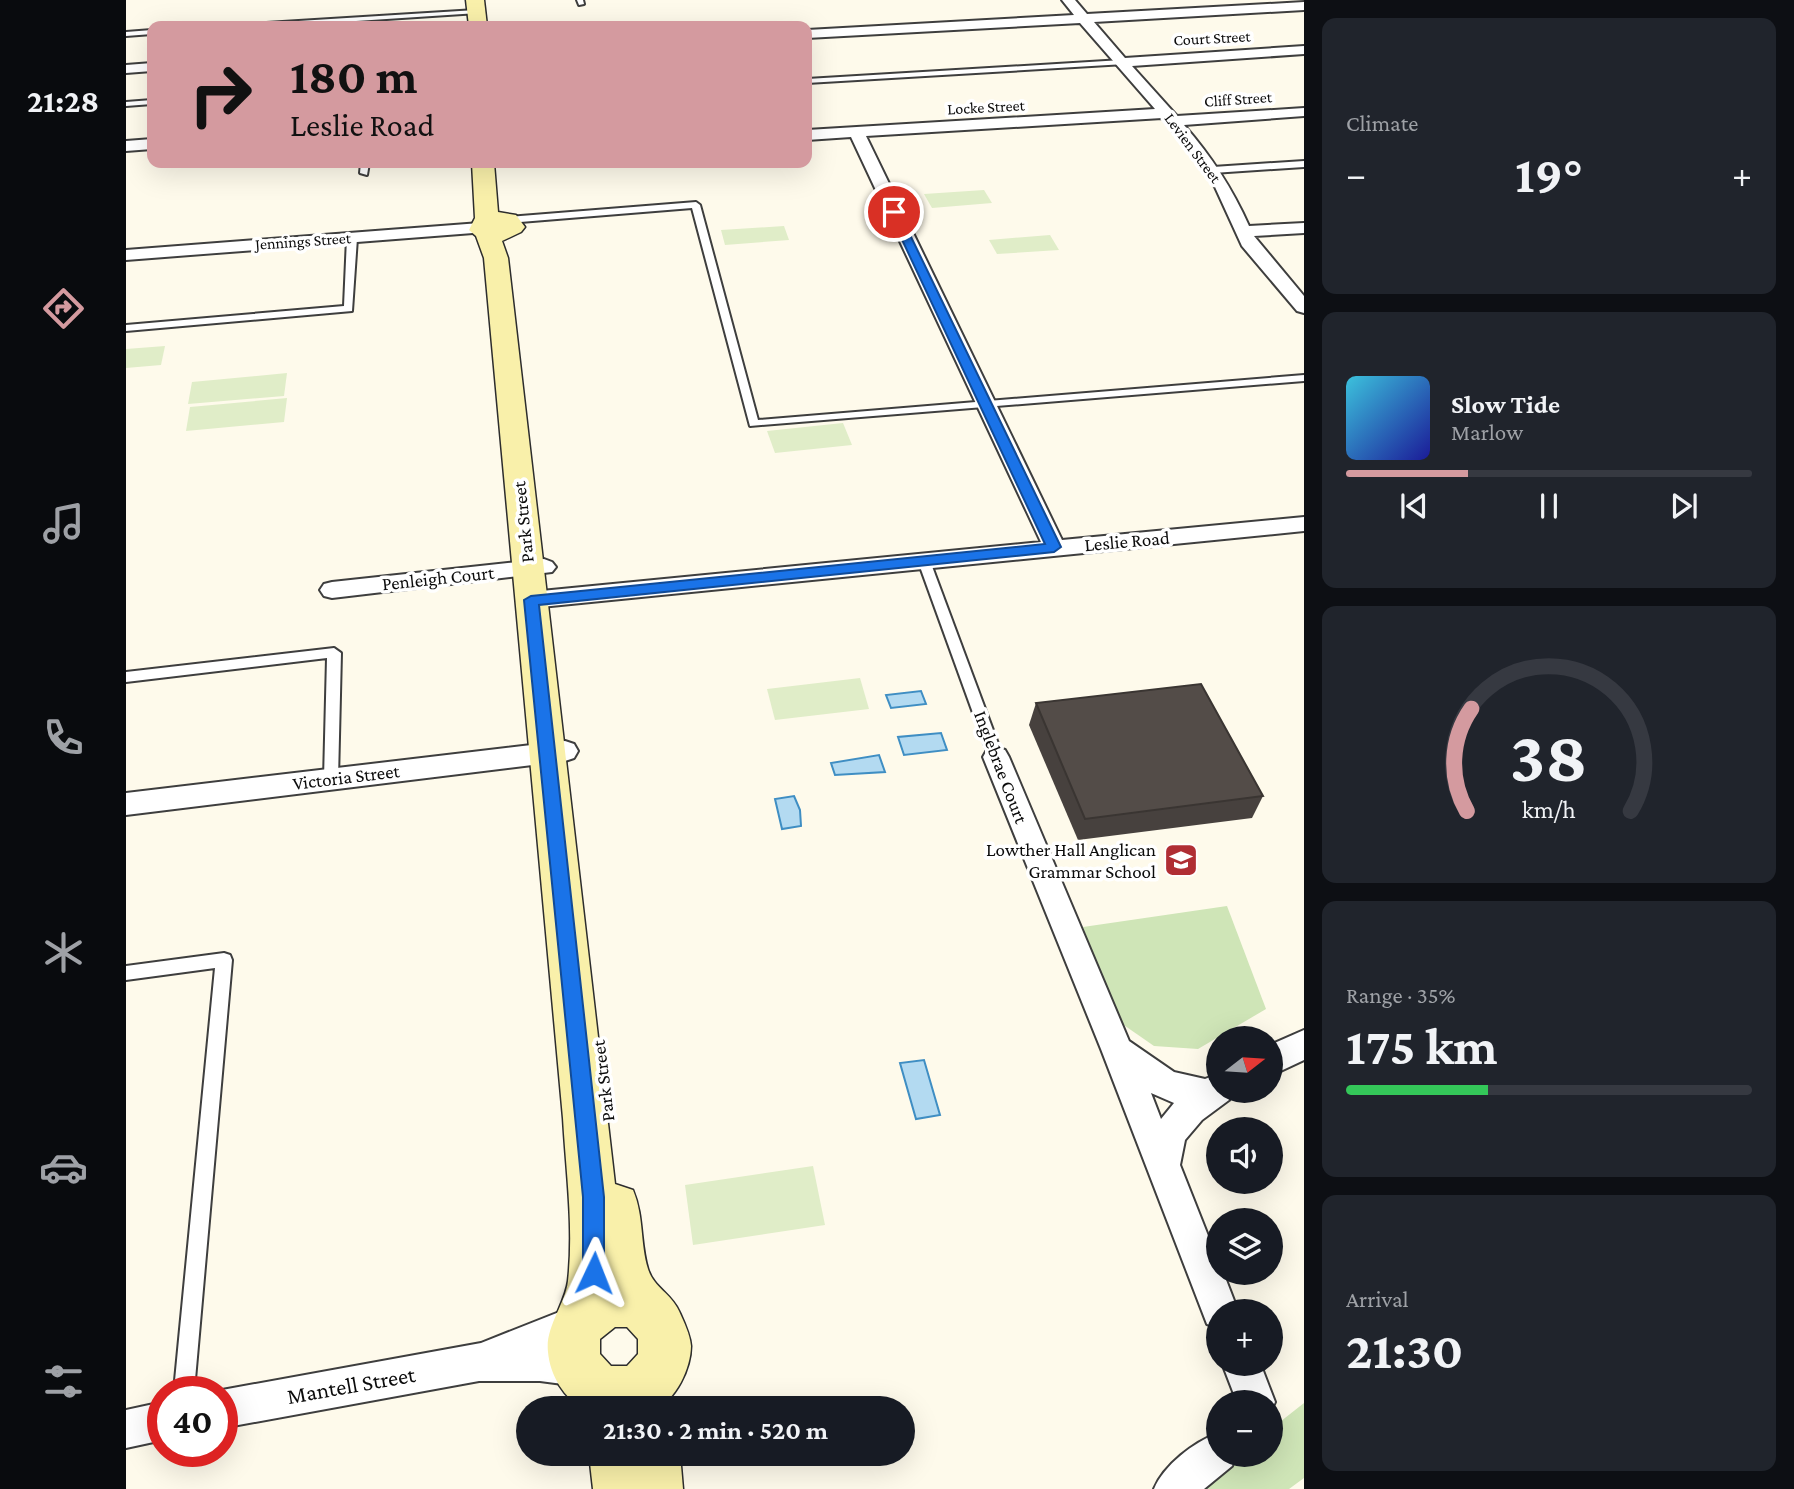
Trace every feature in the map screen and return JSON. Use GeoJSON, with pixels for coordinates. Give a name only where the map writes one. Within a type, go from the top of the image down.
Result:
{"type":"FeatureCollection","features":[{"type":"Feature","properties":{"kind":"street","name":"Levien Street"},"geometry":{"type":"LineString","coordinates":[[1068,0],[1213,170],[1243,232],[1258,254],[1304,307]]}},
{"type":"Feature","properties":{"kind":"street"},"geometry":{"type":"LineString","coordinates":[[812,34],[1304,6]]}},
{"type":"Feature","properties":{"kind":"street","name":"Court Street"},"geometry":{"type":"LineString","coordinates":[[1126,67],[1304,50]]}},
{"type":"Feature","properties":{"kind":"street","name":"Court Street"},"geometry":{"type":"LineString","coordinates":[[1126,67],[1304,62]]}},
{"type":"Feature","properties":{"kind":"street"},"geometry":{"type":"LineString","coordinates":[[126,69],[147,67]]}},
{"type":"Feature","properties":{"kind":"street","name":"Cliff Street"},"geometry":{"type":"LineString","coordinates":[[1170,117],[1304,113]]}},
{"type":"Feature","properties":{"kind":"street","name":"Locke Street"},"geometry":{"type":"LineString","coordinates":[[812,135],[1170,117]]}},
{"type":"Feature","properties":{"kind":"street"},"geometry":{"type":"LineString","coordinates":[[856,132],[1054,547]]}},
{"type":"Feature","properties":{"kind":"street"},"geometry":{"type":"LineString","coordinates":[[126,146],[147,144]]}},
{"type":"Feature","properties":{"kind":"street","name":"Park Street"},"geometry":{"type":"LineString","coordinates":[[485,168],[496,226],[496,258],[538,584],[556,752],[594,1197],[599,1350]]}},
{"type":"Feature","properties":{"kind":"street","name":"Park Street"},"geometry":{"type":"LineString","coordinates":[[496,226],[501,208],[497,168]]}},
{"type":"Feature","properties":{"kind":"street","name":"Jennings Street"},"geometry":{"type":"LineString","coordinates":[[126,255],[496,226]]}},
{"type":"Feature","properties":{"kind":"street"},"geometry":{"type":"LineString","coordinates":[[1243,232],[1304,228]]}},
{"type":"Feature","properties":{"kind":"street","name":"Leslie Road"},"geometry":{"type":"LineString","coordinates":[[538,584],[924,561],[1304,524]]}},
{"type":"Feature","properties":{"kind":"street","name":"Penleigh Court"},"geometry":{"type":"LineString","coordinates":[[332,590],[538,584]]}},
{"type":"Feature","properties":{"kind":"street","name":"Victoria Street"},"geometry":{"type":"LineString","coordinates":[[126,804],[556,752]]}},
{"type":"Feature","properties":{"kind":"street","name":"Inglebrae Court"},"geometry":{"type":"LineString","coordinates":[[996,757],[1117,1049],[1162,1169]]}},
{"type":"Feature","properties":{"kind":"street"},"geometry":{"type":"LineString","coordinates":[[1283,1055],[1304,1044]]}},
{"type":"Feature","properties":{"kind":"street","name":"Inglebrae Court"},"geometry":{"type":"LineString","coordinates":[[1117,1049],[1147,1075],[1169,1088],[1206,1091]]}},
{"type":"Feature","properties":{"kind":"street"},"geometry":{"type":"LineString","coordinates":[[1206,1099],[1168,1137],[1162,1169],[1215,1299]]}},
{"type":"Feature","properties":{"kind":"street"},"geometry":{"type":"LineString","coordinates":[[658,1321],[663,1334],[660,1364],[652,1393],[641,1388],[614,1395],[599,1350],[658,1321]]}},
{"type":"Feature","properties":{"kind":"street","name":"Mantell Street"},"geometry":{"type":"LineString","coordinates":[[238,1406],[480,1362],[540,1362],[599,1350]]}},
{"type":"Feature","properties":{"kind":"street"},"geometry":{"type":"LineString","coordinates":[[126,1429],[147,1424]]}},
{"type":"Feature","properties":{"kind":"street"},"geometry":{"type":"LineString","coordinates":[[1174,1489],[1206,1462]]}},
{"type":"Feature","properties":{"kind":"street"},"geometry":{"type":"LineString","coordinates":[[618,1466],[621,1489]]}},
{"type":"Feature","properties":{"kind":"street"},"geometry":{"type":"LineString","coordinates":[[654,1466],[655,1489]]}},
{"type":"Feature","properties":{"kind":"lane"},"geometry":{"type":"LineString","coordinates":[[389,21],[471,13]]}},
{"type":"Feature","properties":{"kind":"lane"},"geometry":{"type":"LineString","coordinates":[[126,34],[147,32]]}},
{"type":"Feature","properties":{"kind":"lane"},"geometry":{"type":"LineString","coordinates":[[812,81],[1126,67]]}},
{"type":"Feature","properties":{"kind":"lane"},"geometry":{"type":"LineString","coordinates":[[126,104],[147,102]]}},
{"type":"Feature","properties":{"kind":"lane"},"geometry":{"type":"LineString","coordinates":[[1213,170],[1304,164]]}},
{"type":"Feature","properties":{"kind":"lane"},"geometry":{"type":"LineString","coordinates":[[496,226],[696,205],[754,424],[1304,378]]}},
{"type":"Feature","properties":{"kind":"lane"},"geometry":{"type":"LineString","coordinates":[[126,328],[349,309],[352,238]]}},
{"type":"Feature","properties":{"kind":"lane","name":"Inglebrae Court"},"geometry":{"type":"LineString","coordinates":[[924,561],[996,757]]}},
{"type":"Feature","properties":{"kind":"lane"},"geometry":{"type":"LineString","coordinates":[[126,677],[334,653],[331,779]]}},
{"type":"Feature","properties":{"kind":"lane"},"geometry":{"type":"LineString","coordinates":[[126,973],[224,960],[185,1376]]}},
{"type":"Feature","properties":{"kind":"green space"},"geometry":{"type":"Polygon","coordinates":[[[984,190],[992,203],[932,208],[924,194],[984,190]]]}},
{"type":"Feature","properties":{"kind":"green space"},"geometry":{"type":"Polygon","coordinates":[[[784,226],[789,240],[725,245],[721,230],[784,226]]]}},
{"type":"Feature","properties":{"kind":"green space"},"geometry":{"type":"Polygon","coordinates":[[[1050,235],[1059,250],[997,254],[989,240],[1050,235]]]}},
{"type":"Feature","properties":{"kind":"green space"},"geometry":{"type":"Polygon","coordinates":[[[165,346],[161,365],[126,368],[126,349],[165,346]]]}},
{"type":"Feature","properties":{"kind":"green space"},"geometry":{"type":"Polygon","coordinates":[[[287,373],[284,396],[188,404],[192,382],[287,373]]]}},
{"type":"Feature","properties":{"kind":"green space"},"geometry":{"type":"Polygon","coordinates":[[[287,398],[284,422],[186,431],[190,407],[287,398]]]}},
{"type":"Feature","properties":{"kind":"green space"},"geometry":{"type":"Polygon","coordinates":[[[843,423],[852,445],[775,453],[767,431],[843,423]]]}},
{"type":"Feature","properties":{"kind":"green space"},"geometry":{"type":"Polygon","coordinates":[[[860,678],[869,709],[775,720],[767,689],[860,678]]]}},
{"type":"Feature","properties":{"kind":"green space"},"geometry":{"type":"Polygon","coordinates":[[[1227,906],[1266,1009],[1237,1026],[1206,1026],[1206,1044],[1198,1049],[1154,1046],[1118,1021],[1083,927],[1227,906]]]}},
{"type":"Feature","properties":{"kind":"green space"},"geometry":{"type":"Polygon","coordinates":[[[813,1166],[825,1225],[693,1245],[685,1185],[813,1166]]]}},
{"type":"Feature","properties":{"kind":"green space"},"geometry":{"type":"Polygon","coordinates":[[[1304,1403],[1304,1478],[1289,1489],[1202,1489],[1227,1467],[1283,1467],[1283,1420],[1304,1403]]]}},
{"type":"Feature","properties":{"kind":"water"},"geometry":{"type":"Polygon","coordinates":[[[921,691],[926,704],[891,708],[886,695],[921,691]]]}},
{"type":"Feature","properties":{"kind":"water"},"geometry":{"type":"Polygon","coordinates":[[[941,733],[947,750],[904,755],[898,737],[941,733]]]}},
{"type":"Feature","properties":{"kind":"water"},"geometry":{"type":"Polygon","coordinates":[[[879,755],[885,772],[835,775],[831,763],[879,755]]]}},
{"type":"Feature","properties":{"kind":"water"},"geometry":{"type":"Polygon","coordinates":[[[794,796],[800,810],[801,826],[782,829],[775,799],[794,796]]]}},
{"type":"Feature","properties":{"kind":"water"},"geometry":{"type":"Polygon","coordinates":[[[924,1060],[940,1115],[916,1119],[900,1063],[924,1060]]]}},
{"type":"Feature","properties":{"kind":"building"},"geometry":{"type":"Polygon","coordinates":[[[1201,684],[1263,796],[1085,819],[1036,703],[1201,684]]]}},
{"type":"Feature","properties":{"kind":"place","name":"Lowther Hall Anglican Grammar School"},"geometry":{"type":"Point","coordinates":[1181,860]}},
{"type":"Feature","properties":{"kind":"route"},"geometry":{"type":"LineString","coordinates":[[594,1273],[594,1197],[531,600],[1054,547],[894,212]]}}]}
